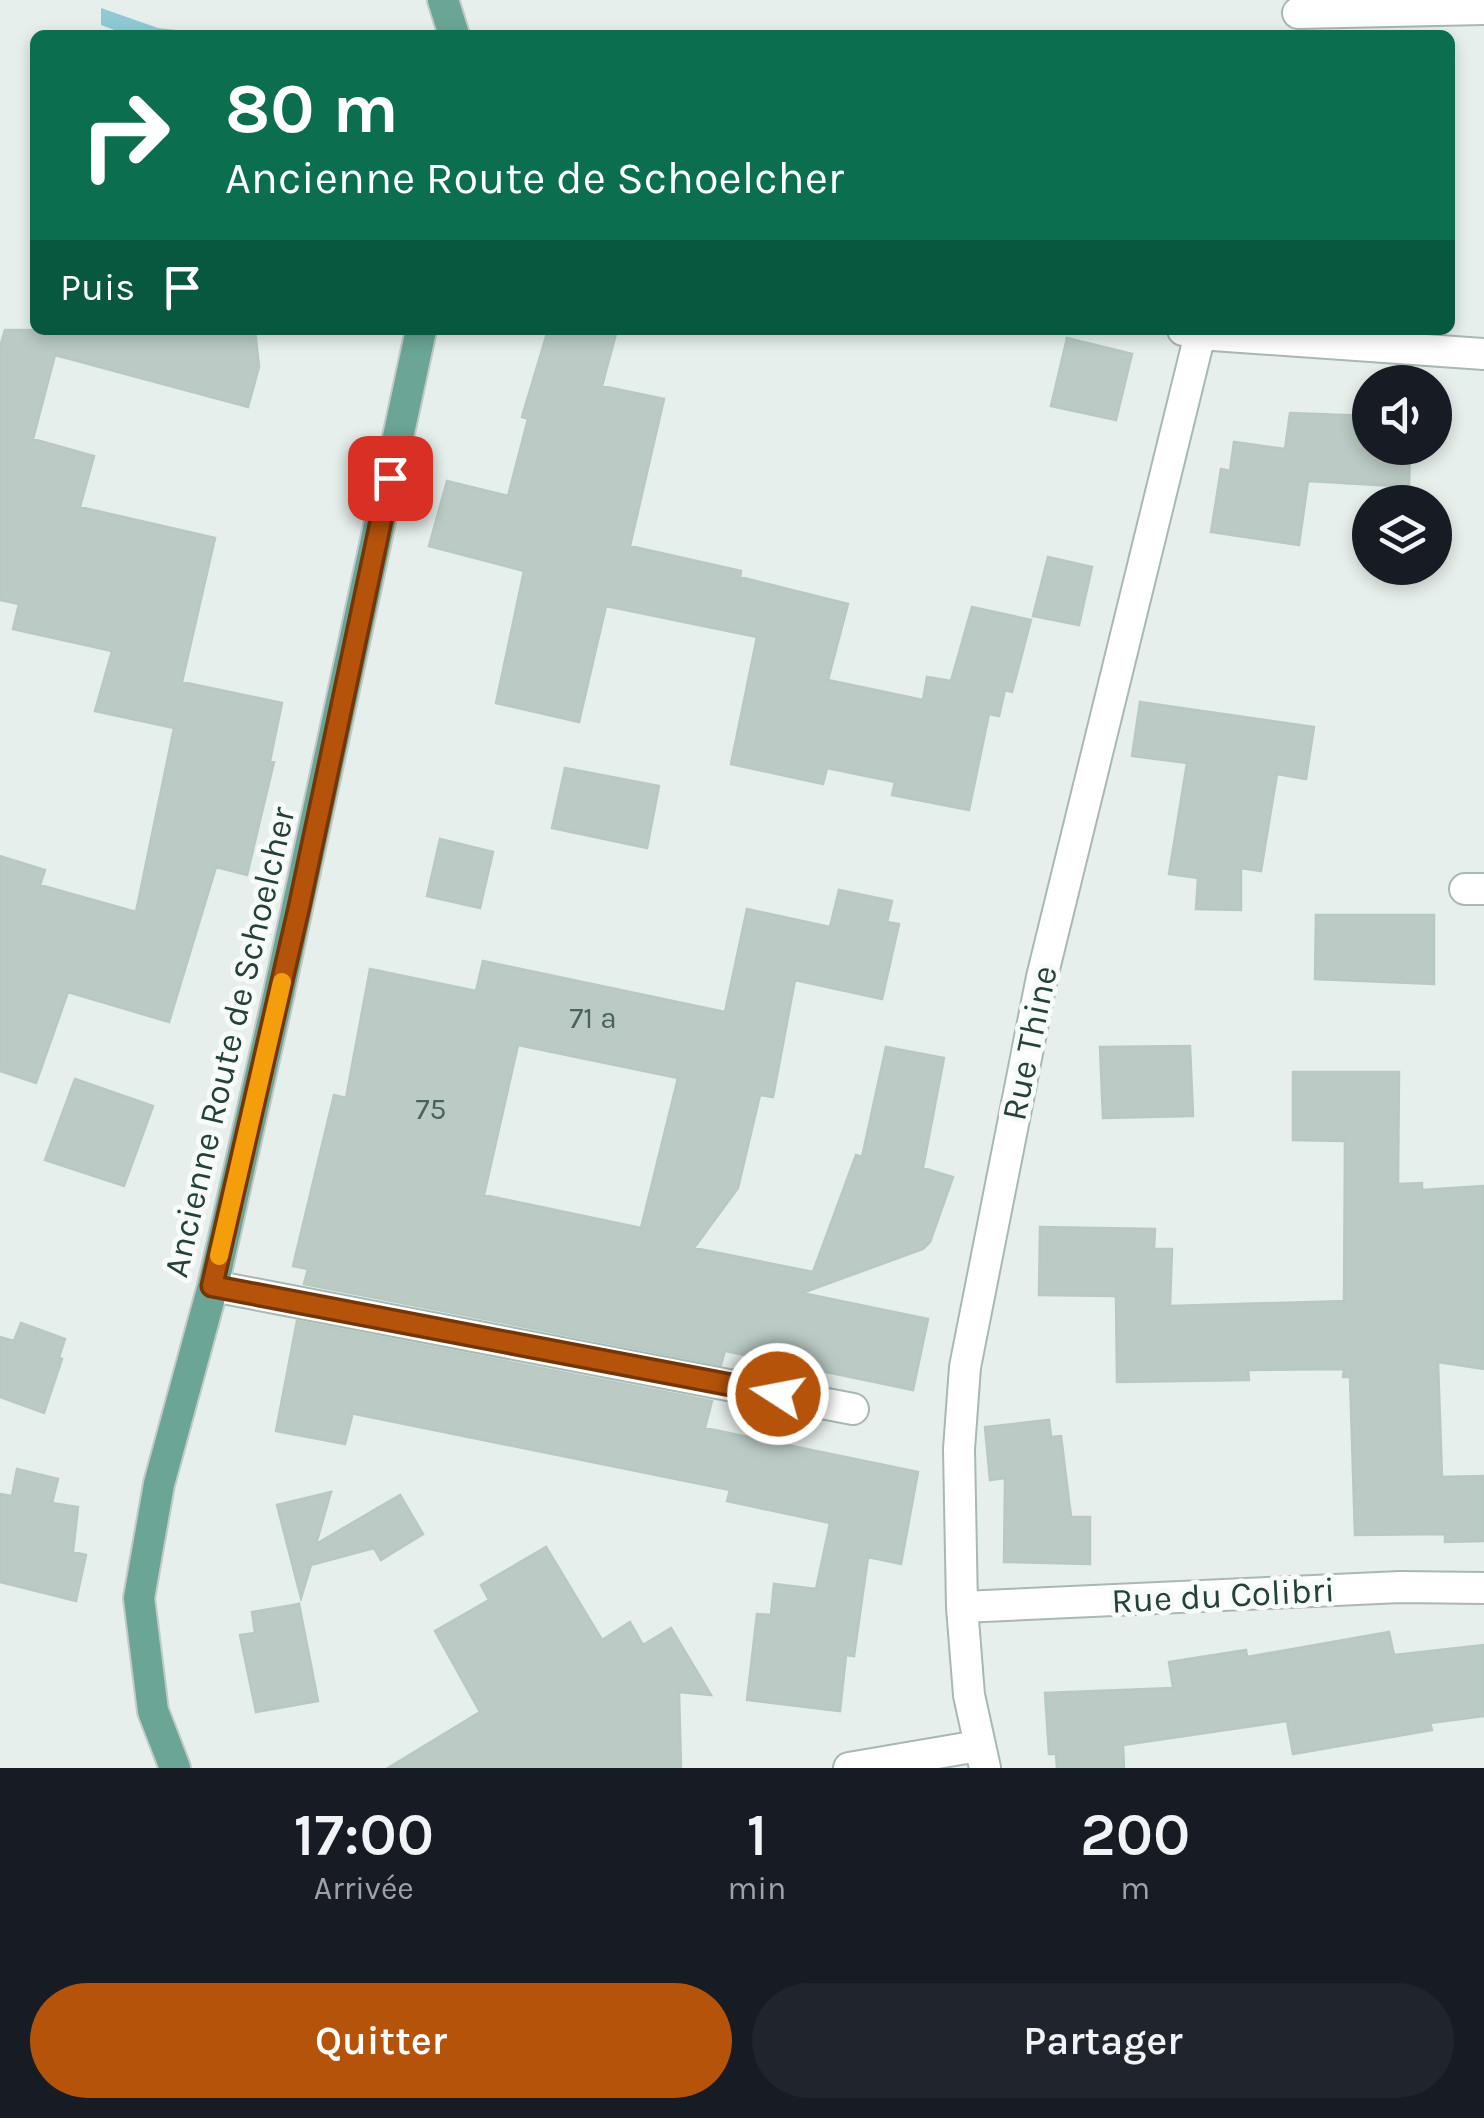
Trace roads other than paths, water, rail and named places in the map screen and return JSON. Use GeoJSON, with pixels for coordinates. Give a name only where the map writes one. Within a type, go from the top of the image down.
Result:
{"type":"FeatureCollection","features":[{"type":"Feature","properties":{"kind":"main road"},"geometry":{"type":"LineString","coordinates":[[442,0],[452,30]]}},
{"type":"Feature","properties":{"kind":"main road","name":"Ancienne Route de Schoelcher"},"geometry":{"type":"LineString","coordinates":[[176,1768],[153,1711],[140,1598],[159,1484],[212,1286],[344,699],[420,335]]}},
{"type":"Feature","properties":{"kind":"street"},"geometry":{"type":"LineString","coordinates":[[1297,16],[1484,9]]}},
{"type":"Feature","properties":{"kind":"street","name":"Rue Thine"},"geometry":{"type":"LineString","coordinates":[[981,1757],[968,1695],[962,1606],[960,1448],[965,1368],[1042,978],[1193,335]]}},
{"type":"Feature","properties":{"kind":"street"},"geometry":{"type":"LineString","coordinates":[[1234,335],[1484,354]]}},
{"type":"Feature","properties":{"kind":"street"},"geometry":{"type":"LineString","coordinates":[[212,1286],[853,1409]]}},
{"type":"Feature","properties":{"kind":"street","name":"Rue du Colibri"},"geometry":{"type":"LineString","coordinates":[[962,1606],[1400,1587],[1484,1588]]}},
{"type":"Feature","properties":{"kind":"street"},"geometry":{"type":"LineString","coordinates":[[849,1768],[981,1757]]}},
{"type":"Feature","properties":{"kind":"water"},"geometry":{"type":"Polygon","coordinates":[[[101,8],[158,28],[176,30],[114,30],[101,25],[101,8]]]}}]}
